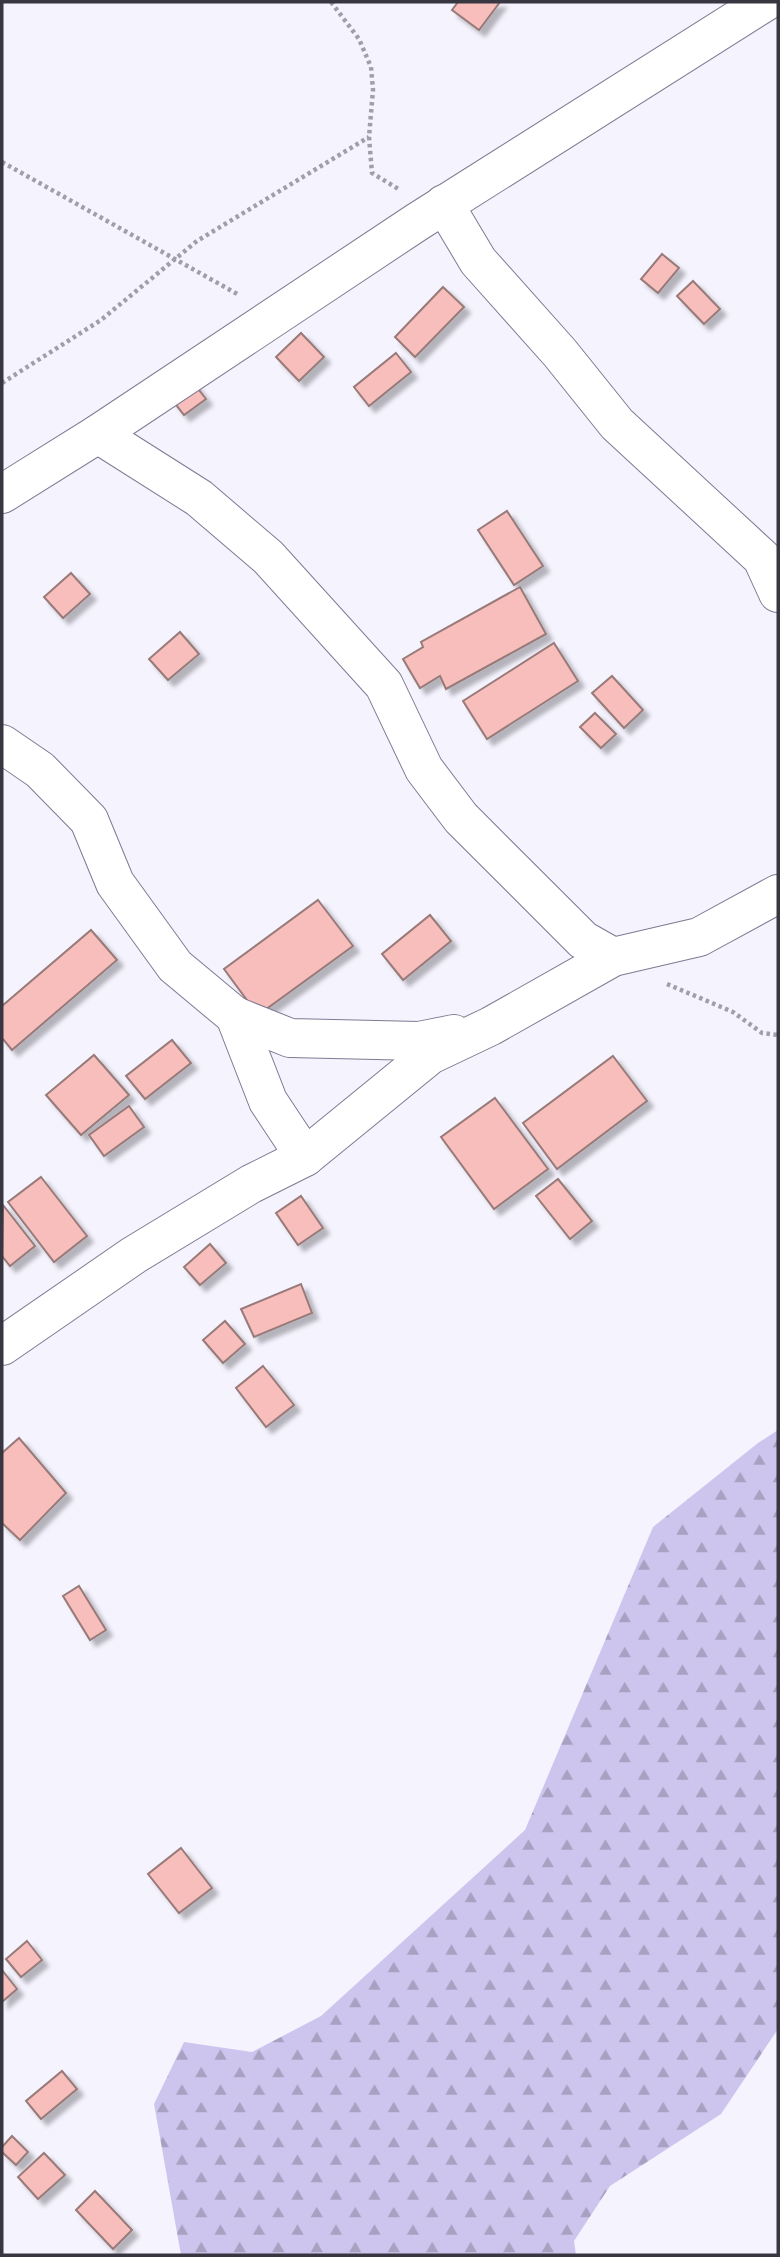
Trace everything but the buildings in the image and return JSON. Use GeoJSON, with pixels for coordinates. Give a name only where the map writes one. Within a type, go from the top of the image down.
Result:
{"type":"FeatureCollection","features":[{"type":"Feature","properties":{"kind":"street"},"geometry":{"type":"LineString","coordinates":[[10,484],[98,434],[439,208],[765,2]]}},
{"type":"Feature","properties":{"kind":"street"},"geometry":{"type":"LineString","coordinates":[[439,208],[478,261],[560,353],[617,424],[762,558],[778,593]]}},
{"type":"Feature","properties":{"kind":"street"},"geometry":{"type":"LineString","coordinates":[[98,434],[199,498],[268,557],[384,685],[424,769],[461,818],[583,940],[616,956]]}},
{"type":"Feature","properties":{"kind":"street"},"geometry":{"type":"LineString","coordinates":[[2,744],[40,770],[89,820],[115,883],[175,966],[235,1016],[290,1038],[419,1041],[491,1026]]}},
{"type":"Feature","properties":{"kind":"street"},"geometry":{"type":"LineString","coordinates":[[2,1346],[146,1248],[251,1184],[305,1157],[430,1055],[491,1026],[616,956],[699,937],[778,894]]}},
{"type":"Feature","properties":{"kind":"street"},"geometry":{"type":"LineString","coordinates":[[235,1016],[268,1101],[305,1157]]}},
{"type":"Feature","properties":{"kind":"path"},"geometry":{"type":"LineString","coordinates":[[331,2],[359,39],[371,67],[373,90],[369,137],[372,173],[439,208]]}},
{"type":"Feature","properties":{"kind":"path"},"geometry":{"type":"LineString","coordinates":[[2,383],[101,320],[197,241],[369,137]]}},
{"type":"Feature","properties":{"kind":"path"},"geometry":{"type":"LineString","coordinates":[[2,162],[276,316]]}},
{"type":"Feature","properties":{"kind":"path"},"geometry":{"type":"LineString","coordinates":[[616,956],[631,967],[733,1012],[762,1033],[778,1035]]}},
{"type":"Feature","properties":{"kind":"green space"},"geometry":{"type":"Polygon","coordinates":[[[778,1430],[778,2029],[721,2114],[610,2186],[574,2241],[576,2255],[181,2255],[154,2104],[184,2042],[252,2052],[321,2016],[525,1830],[653,1527],[778,1430]]]}}]}
